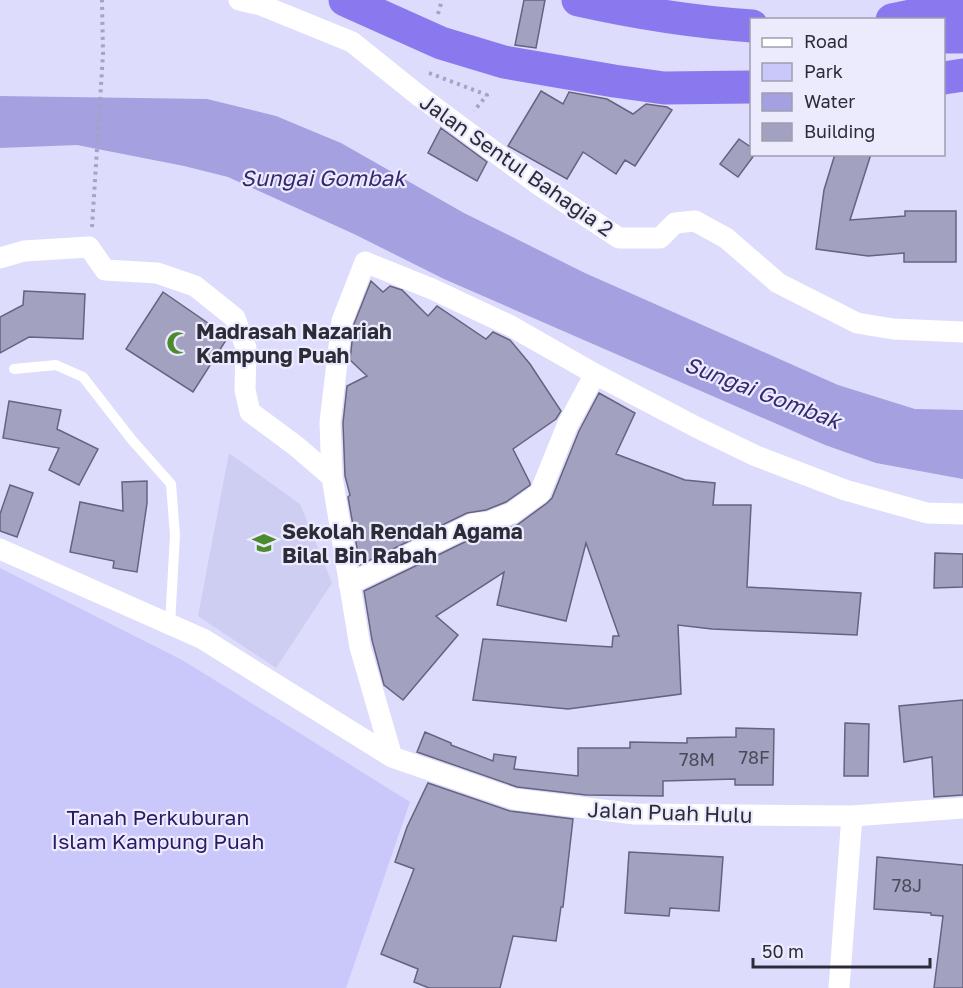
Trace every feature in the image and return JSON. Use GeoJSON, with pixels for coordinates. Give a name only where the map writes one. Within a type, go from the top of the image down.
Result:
{"type":"FeatureCollection","features":[{"type":"Feature","properties":{"kind":"highway"},"geometry":{"type":"LineString","coordinates":[[345,0],[441,44],[504,62],[664,88],[750,87]]}},
{"type":"Feature","properties":{"kind":"highway"},"geometry":{"type":"LineString","coordinates":[[579,0],[632,12],[750,26]]}},
{"type":"Feature","properties":{"kind":"highway"},"geometry":{"type":"LineString","coordinates":[[901,18],[963,5]]}},
{"type":"Feature","properties":{"kind":"highway"},"geometry":{"type":"LineString","coordinates":[[945,37],[963,37]]}},
{"type":"Feature","properties":{"kind":"highway"},"geometry":{"type":"LineString","coordinates":[[945,78],[963,75]]}},
{"type":"Feature","properties":{"kind":"street","name":"Jalan Sentul Bahagia 2"},"geometry":{"type":"LineString","coordinates":[[239,0],[261,5],[352,42],[418,95],[539,185],[619,238],[660,238],[675,223],[695,221],[726,238],[778,283],[856,323],[893,329],[963,332]]}},
{"type":"Feature","properties":{"kind":"street"},"geometry":{"type":"LineString","coordinates":[[0,258],[24,251],[89,246],[105,270],[157,273],[195,286],[235,318],[246,348],[245,390],[250,412],[296,446],[332,477]]}},
{"type":"Feature","properties":{"kind":"street"},"geometry":{"type":"LineString","coordinates":[[392,757],[360,647],[332,477],[330,422],[342,321],[365,262],[432,289],[511,326],[696,428],[756,456],[845,490],[927,513],[963,514]]}},
{"type":"Feature","properties":{"kind":"street"},"geometry":{"type":"LineString","coordinates":[[349,584],[473,524],[489,522],[512,513],[540,493],[567,426],[595,374]]}},
{"type":"Feature","properties":{"kind":"street","name":"Jalan Puah Hulu"},"geometry":{"type":"LineString","coordinates":[[0,549],[203,639],[392,757],[524,801],[635,814],[852,816],[963,808]]}},
{"type":"Feature","properties":{"kind":"street"},"geometry":{"type":"LineString","coordinates":[[839,988],[852,816]]}},
{"type":"Feature","properties":{"kind":"lane"},"geometry":{"type":"LineString","coordinates":[[14,369],[56,365],[83,377],[132,440],[171,484],[176,535],[170,624]]}},
{"type":"Feature","properties":{"kind":"path"},"geometry":{"type":"LineString","coordinates":[[92,223],[103,54],[102,0]]}},
{"type":"Feature","properties":{"kind":"path"},"geometry":{"type":"LineString","coordinates":[[424,72],[487,95]]}},
{"type":"Feature","properties":{"kind":"shaded area","name":"Sekolah Rendah Agama Bilal Bin Rabah"},"geometry":{"type":"Polygon","coordinates":[[[229,453],[300,504],[332,583],[276,668],[198,616],[229,453]]]}},
{"type":"Feature","properties":{"kind":"green space","name":"Tanah Perkuburan Islam Kampung Puah"},"geometry":{"type":"Polygon","coordinates":[[[0,568],[184,661],[410,802],[346,988],[0,988],[0,568]]]}},
{"type":"Feature","properties":{"kind":"water","name":"Sungai Gombak"},"geometry":{"type":"Polygon","coordinates":[[[0,96],[207,99],[276,116],[341,143],[464,213],[585,273],[838,385],[915,409],[963,410],[963,479],[876,463],[825,445],[444,279],[354,234],[228,177],[77,145],[0,148],[0,96]]]}},
{"type":"Feature","properties":{"kind":"building"},"geometry":{"type":"Polygon","coordinates":[[[524,0],[545,0],[536,48],[515,45],[524,0]]]}},
{"type":"Feature","properties":{"kind":"building"},"geometry":{"type":"Polygon","coordinates":[[[541,91],[563,104],[569,92],[607,99],[633,114],[646,104],[672,110],[635,166],[625,160],[616,174],[583,152],[567,179],[508,146],[541,91]]]}},
{"type":"Feature","properties":{"kind":"building"},"geometry":{"type":"Polygon","coordinates":[[[441,128],[487,162],[477,181],[428,153],[441,128]]]}},
{"type":"Feature","properties":{"kind":"building"},"geometry":{"type":"Polygon","coordinates":[[[739,139],[750,147],[750,156],[754,156],[738,177],[720,164],[739,139]]]}},
{"type":"Feature","properties":{"kind":"building"},"geometry":{"type":"Polygon","coordinates":[[[834,156],[870,156],[850,220],[905,216],[905,211],[956,211],[956,262],[904,262],[904,253],[868,256],[816,249],[824,190],[834,156]]]}},
{"type":"Feature","properties":{"kind":"building"},"geometry":{"type":"Polygon","coordinates":[[[371,281],[383,292],[390,286],[402,290],[428,316],[437,306],[486,339],[493,332],[510,340],[530,364],[561,411],[556,419],[513,449],[530,485],[506,502],[486,510],[467,513],[360,565],[345,476],[343,423],[347,386],[367,376],[350,360],[354,324],[371,281]]]}},
{"type":"Feature","properties":{"kind":"building"},"geometry":{"type":"Polygon","coordinates":[[[24,291],[85,294],[83,339],[29,337],[0,353],[0,317],[23,305],[24,291]]]}},
{"type":"Feature","properties":{"kind":"building","name":"Madrasah Nazariah Kampung Puah"},"geometry":{"type":"Polygon","coordinates":[[[163,292],[228,337],[193,392],[126,349],[163,292]]]}},
{"type":"Feature","properties":{"kind":"building"},"geometry":{"type":"Polygon","coordinates":[[[599,393],[635,413],[616,454],[685,480],[715,483],[713,505],[751,505],[747,587],[861,593],[857,635],[712,629],[678,625],[681,694],[568,709],[473,700],[483,639],[612,647],[613,636],[619,636],[586,543],[566,621],[497,605],[504,572],[436,616],[458,635],[403,700],[384,685],[372,640],[364,591],[477,536],[494,534],[517,525],[547,503],[552,498],[579,431],[599,393]]]}},
{"type":"Feature","properties":{"kind":"building"},"geometry":{"type":"Polygon","coordinates":[[[9,401],[61,410],[57,429],[98,449],[79,485],[49,470],[59,448],[3,438],[9,401]]]}},
{"type":"Feature","properties":{"kind":"building"},"geometry":{"type":"Polygon","coordinates":[[[147,481],[147,503],[137,572],[113,568],[114,561],[70,552],[80,502],[123,511],[122,482],[147,481]]]}},
{"type":"Feature","properties":{"kind":"building"},"geometry":{"type":"Polygon","coordinates":[[[10,485],[33,493],[17,537],[0,531],[0,514],[10,485]]]}},
{"type":"Feature","properties":{"kind":"building"},"geometry":{"type":"Polygon","coordinates":[[[935,553],[963,554],[963,587],[934,588],[935,553]]]}},
{"type":"Feature","properties":{"kind":"building"},"geometry":{"type":"Polygon","coordinates":[[[963,700],[963,795],[934,797],[932,757],[904,762],[899,706],[963,700]]]}},
{"type":"Feature","properties":{"kind":"building"},"geometry":{"type":"Polygon","coordinates":[[[845,723],[869,724],[868,776],[844,776],[845,723]]]}},
{"type":"Feature","properties":{"kind":"building"},"geometry":{"type":"Polygon","coordinates":[[[736,728],[774,729],[773,785],[735,785],[735,779],[663,781],[663,796],[586,795],[517,787],[417,752],[425,732],[493,761],[494,754],[516,757],[514,769],[578,776],[578,748],[630,748],[630,742],[687,743],[687,738],[736,737],[736,728]]]}},
{"type":"Feature","properties":{"kind":"building"},"geometry":{"type":"Polygon","coordinates":[[[428,783],[510,811],[573,819],[563,907],[561,907],[556,941],[513,936],[500,988],[429,988],[414,982],[418,969],[381,954],[414,869],[395,862],[407,827],[428,783]]]}},
{"type":"Feature","properties":{"kind":"building"},"geometry":{"type":"Polygon","coordinates":[[[629,852],[723,857],[719,911],[670,908],[669,916],[625,913],[629,852]]]}},
{"type":"Feature","properties":{"kind":"building"},"geometry":{"type":"Polygon","coordinates":[[[877,857],[963,865],[963,988],[934,988],[943,916],[874,909],[877,857]]]}},
{"type":"Feature","properties":{"kind":"place","name":"Madrasah Nazariah Kampung Puah"},"geometry":{"type":"Point","coordinates":[178,343]}},
{"type":"Feature","properties":{"kind":"place","name":"Sekolah Rendah Agama Bilal Bin Rabah"},"geometry":{"type":"Point","coordinates":[264,543]}}]}
